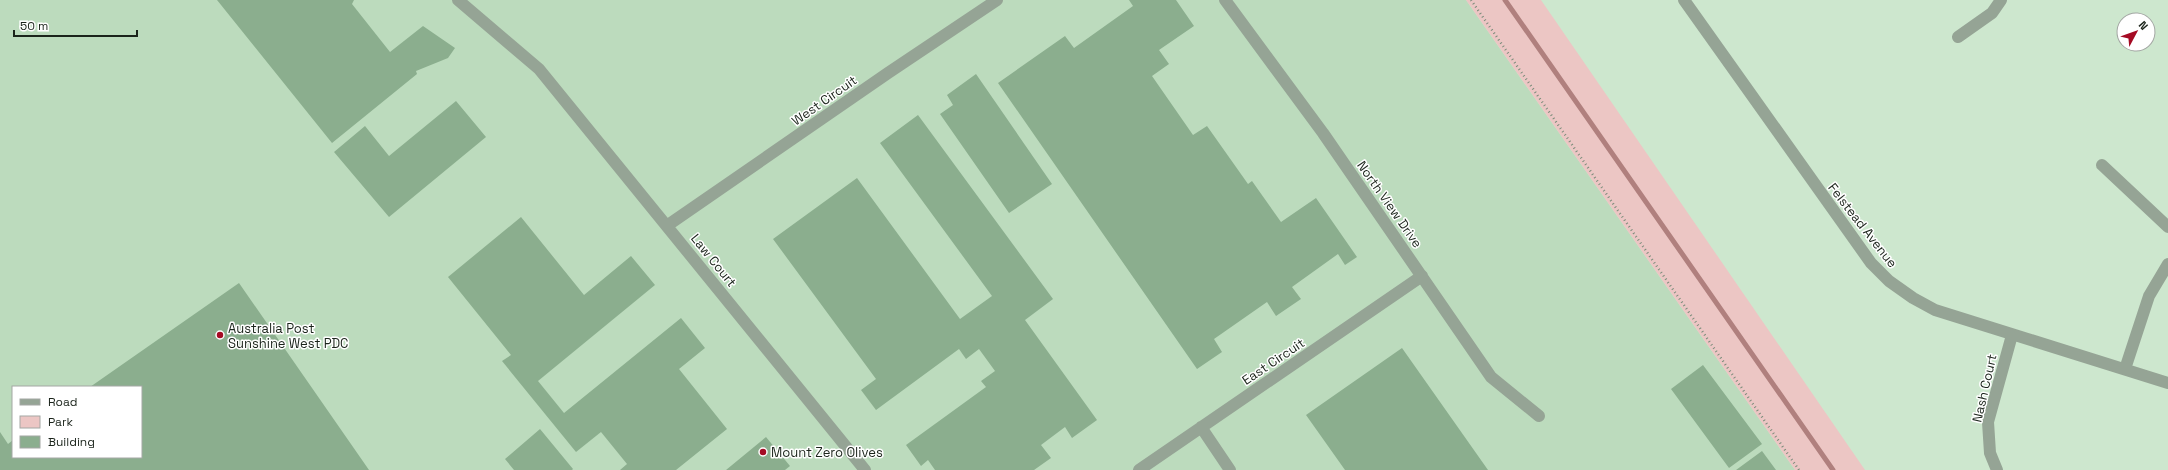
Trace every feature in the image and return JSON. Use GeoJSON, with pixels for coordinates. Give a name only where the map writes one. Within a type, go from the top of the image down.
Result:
{"type":"FeatureCollection","features":[{"type":"Feature","properties":{"kind":"street","name":"Law Court"},"geometry":{"type":"LineString","coordinates":[[458,0],[539,69],[569,108],[668,225],[865,470]]}},
{"type":"Feature","properties":{"kind":"street","name":"West Circuit"},"geometry":{"type":"LineString","coordinates":[[668,225],[888,73],[997,0]]}},
{"type":"Feature","properties":{"kind":"street","name":"North View Drive"},"geometry":{"type":"LineString","coordinates":[[1225,0],[1323,133],[1491,376],[1539,416]]}},
{"type":"Feature","properties":{"kind":"street","name":"Felstead Avenue"},"geometry":{"type":"LineString","coordinates":[[1684,0],[1854,240],[1889,281],[1913,298],[1935,310],[2168,383]]}},
{"type":"Feature","properties":{"kind":"street"},"geometry":{"type":"LineString","coordinates":[[1958,37],[1992,13],[2001,0]]}},
{"type":"Feature","properties":{"kind":"street"},"geometry":{"type":"LineString","coordinates":[[2102,165],[2168,227]]}},
{"type":"Feature","properties":{"kind":"street"},"geometry":{"type":"LineString","coordinates":[[2125,369],[2149,296],[2168,264]]}},
{"type":"Feature","properties":{"kind":"street","name":"East Circuit"},"geometry":{"type":"LineString","coordinates":[[1139,470],[1422,276]]}},
{"type":"Feature","properties":{"kind":"street","name":"Nash Court"},"geometry":{"type":"LineString","coordinates":[[1997,470],[1990,453],[1988,422],[2012,335]]}},
{"type":"Feature","properties":{"kind":"street"},"geometry":{"type":"LineString","coordinates":[[1201,427],[1230,470]]}},
{"type":"Feature","properties":{"kind":"path"},"geometry":{"type":"LineString","coordinates":[[1471,0],[1799,470]]}},
{"type":"Feature","properties":{"kind":"shaded area"},"geometry":{"type":"Polygon","coordinates":[[[0,0],[1466,0],[1795,470],[0,470],[0,0]]]}},
{"type":"Feature","properties":{"kind":"green space"},"geometry":{"type":"Polygon","coordinates":[[[1466,0],[1541,0],[1865,470],[1795,470],[1466,0]]]}},
{"type":"Feature","properties":{"kind":"building"},"geometry":{"type":"Polygon","coordinates":[[[217,0],[354,0],[352,4],[390,52],[423,26],[455,48],[448,58],[416,71],[417,74],[332,143],[217,0]]]}},
{"type":"Feature","properties":{"kind":"building"},"geometry":{"type":"Polygon","coordinates":[[[1129,0],[1176,0],[1194,26],[1159,50],[1169,64],[1152,76],[1193,135],[1207,126],[1248,184],[1252,181],[1281,222],[1316,198],[1357,257],[1345,265],[1338,254],[1292,287],[1301,299],[1276,316],[1267,302],[1214,339],[1222,352],[1197,369],[998,83],[1065,36],[1074,48],[1133,6],[1129,0]]]}},
{"type":"Feature","properties":{"kind":"building"},"geometry":{"type":"Polygon","coordinates":[[[976,74],[1052,184],[1009,213],[940,114],[953,105],[947,95],[976,74]]]}},
{"type":"Feature","properties":{"kind":"building"},"geometry":{"type":"Polygon","coordinates":[[[456,101],[486,137],[389,217],[334,152],[365,126],[389,156],[456,101]]]}},
{"type":"Feature","properties":{"kind":"building"},"geometry":{"type":"Polygon","coordinates":[[[918,115],[1053,299],[1025,320],[1097,420],[1072,438],[1065,427],[1041,445],[1051,458],[1034,470],[935,470],[928,460],[921,466],[906,445],[986,387],[981,381],[995,371],[979,349],[966,359],[959,349],[876,410],[861,390],[876,379],[773,239],[857,178],[960,319],[992,296],[880,143],[918,115]]]}},
{"type":"Feature","properties":{"kind":"building"},"geometry":{"type":"Polygon","coordinates":[[[521,217],[584,295],[631,256],[655,285],[538,381],[564,413],[681,318],[705,348],[679,369],[727,429],[676,470],[620,470],[627,464],[601,432],[576,452],[502,361],[511,355],[448,277],[521,217]]]}},
{"type":"Feature","properties":{"kind":"building","name":"Australia Post Sunshine West PDC"},"geometry":{"type":"Polygon","coordinates":[[[239,283],[369,470],[0,470],[0,432],[8,444],[12,441],[12,458],[142,458],[142,386],[91,386],[239,283]]]}},
{"type":"Feature","properties":{"kind":"building"},"geometry":{"type":"Polygon","coordinates":[[[1402,348],[1488,470],[1345,470],[1306,415],[1402,348]]]}},
{"type":"Feature","properties":{"kind":"building"},"geometry":{"type":"Polygon","coordinates":[[[1703,365],[1762,444],[1729,468],[1671,389],[1703,365]]]}},
{"type":"Feature","properties":{"kind":"building"},"geometry":{"type":"Polygon","coordinates":[[[540,429],[573,469],[572,470],[514,470],[505,459],[540,429]]]}},
{"type":"Feature","properties":{"kind":"building","name":"Mount Zero Olives"},"geometry":{"type":"Polygon","coordinates":[[[766,437],[790,466],[785,470],[726,470],[766,437]]]}},
{"type":"Feature","properties":{"kind":"building"},"geometry":{"type":"Polygon","coordinates":[[[1762,451],[1776,470],[1736,470],[1762,451]]]}},
{"type":"Feature","properties":{"kind":"waterway"},"geometry":{"type":"LineString","coordinates":[[1505,0],[1833,470]]}},
{"type":"Feature","properties":{"kind":"place","name":"Australia Post Sunshine West PDC"},"geometry":{"type":"Point","coordinates":[220,335]}},
{"type":"Feature","properties":{"kind":"place","name":"Mount Zero Olives"},"geometry":{"type":"Point","coordinates":[763,452]}}]}
